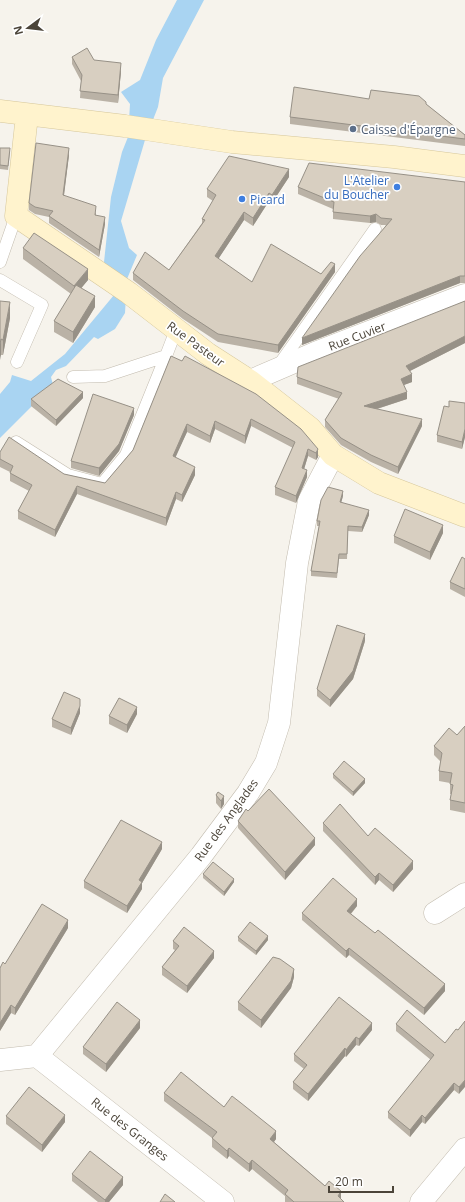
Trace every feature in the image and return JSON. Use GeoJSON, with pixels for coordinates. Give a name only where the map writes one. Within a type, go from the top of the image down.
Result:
{"type":"FeatureCollection","features":[{"type":"Feature","properties":{"kind":"street"},"geometry":{"type":"LineString","coordinates":[[0,111],[125,126],[232,142],[394,157],[465,166]]}},
{"type":"Feature","properties":{"kind":"street"},"geometry":{"type":"LineString","coordinates":[[16,216],[27,115]]}},
{"type":"Feature","properties":{"kind":"street","name":"Rue Pasteur"},"geometry":{"type":"LineString","coordinates":[[16,216],[129,293],[208,354],[250,381],[310,428],[333,455],[379,483],[465,516]]}},
{"type":"Feature","properties":{"kind":"street","name":"Rue Cuvier"},"geometry":{"type":"LineString","coordinates":[[250,381],[276,369],[465,295]]}},
{"type":"Feature","properties":{"kind":"street","name":"Rue des Anglades"},"geometry":{"type":"LineString","coordinates":[[37,1056],[201,856],[248,794],[266,763],[279,723],[297,563],[309,501],[333,455]]}},
{"type":"Feature","properties":{"kind":"street"},"geometry":{"type":"LineString","coordinates":[[435,913],[465,894]]}},
{"type":"Feature","properties":{"kind":"street"},"geometry":{"type":"LineString","coordinates":[[0,1060],[37,1056]]}},
{"type":"Feature","properties":{"kind":"street","name":"Rue des Granges"},"geometry":{"type":"LineString","coordinates":[[37,1056],[223,1202]]}},
{"type":"Feature","properties":{"kind":"street"},"geometry":{"type":"LineString","coordinates":[[421,1202],[465,1148]]}},
{"type":"Feature","properties":{"kind":"lane"},"geometry":{"type":"LineString","coordinates":[[0,262],[16,216]]}},
{"type":"Feature","properties":{"kind":"lane"},"geometry":{"type":"LineString","coordinates":[[276,369],[375,229]]}},
{"type":"Feature","properties":{"kind":"lane"},"geometry":{"type":"LineString","coordinates":[[0,280],[42,305],[17,362]]}},
{"type":"Feature","properties":{"kind":"lane"},"geometry":{"type":"LineString","coordinates":[[16,442],[68,475],[102,484],[126,455],[176,330]]}},
{"type":"Feature","properties":{"kind":"lane"},"geometry":{"type":"LineString","coordinates":[[73,377],[105,376],[166,356]]}},
{"type":"Feature","properties":{"kind":"water"},"geometry":{"type":"Polygon","coordinates":[[[177,0],[204,0],[163,78],[158,107],[145,140],[121,221],[129,248],[137,255],[127,279],[125,313],[115,329],[98,339],[94,337],[66,366],[56,370],[51,377],[53,385],[0,438],[0,394],[10,382],[12,375],[31,381],[65,354],[114,295],[104,262],[111,197],[122,152],[128,137],[130,104],[121,92],[140,80],[156,40],[177,0]]]}},
{"type":"Feature","properties":{"kind":"building"},"geometry":{"type":"Polygon","coordinates":[[[87,48],[94,60],[121,63],[118,95],[80,91],[82,75],[72,57],[87,48]]]}},
{"type":"Feature","properties":{"kind":"building"},"geometry":{"type":"Polygon","coordinates":[[[294,87],[369,99],[371,90],[419,96],[426,102],[426,104],[465,135],[465,139],[290,117],[294,87]]]}},
{"type":"Feature","properties":{"kind":"building"},"geometry":{"type":"Polygon","coordinates":[[[36,143],[69,148],[63,195],[96,206],[95,215],[105,217],[99,250],[49,216],[53,211],[35,207],[29,203],[36,143]]]}},
{"type":"Feature","properties":{"kind":"building"},"geometry":{"type":"Polygon","coordinates":[[[0,148],[10,148],[8,166],[0,165],[0,148]]]}},
{"type":"Feature","properties":{"kind":"building"},"geometry":{"type":"Polygon","coordinates":[[[229,156],[289,169],[272,195],[269,193],[253,218],[244,212],[215,256],[252,282],[271,244],[321,274],[331,262],[335,264],[278,345],[218,334],[183,311],[133,273],[145,252],[169,270],[205,220],[202,219],[216,195],[207,189],[229,156]]]}},
{"type":"Feature","properties":{"kind":"building"},"geometry":{"type":"Polygon","coordinates":[[[309,163],[465,182],[465,276],[460,276],[302,338],[360,256],[392,219],[381,218],[376,214],[370,216],[333,212],[334,202],[298,187],[309,163]]]}},
{"type":"Feature","properties":{"kind":"building"},"geometry":{"type":"Polygon","coordinates":[[[34,233],[88,269],[74,286],[23,248],[34,233]]]}},
{"type":"Feature","properties":{"kind":"building"},"geometry":{"type":"Polygon","coordinates":[[[76,285],[95,296],[73,332],[54,321],[76,285]]]}},
{"type":"Feature","properties":{"kind":"building"},"geometry":{"type":"Polygon","coordinates":[[[0,301],[10,302],[3,340],[1,339],[0,344],[0,301]]]}},
{"type":"Feature","properties":{"kind":"building"},"geometry":{"type":"Polygon","coordinates":[[[465,301],[465,336],[406,366],[412,374],[401,379],[407,392],[364,406],[422,419],[398,467],[371,455],[341,438],[325,420],[342,393],[297,377],[298,367],[465,301]]]}},
{"type":"Feature","properties":{"kind":"building"},"geometry":{"type":"Polygon","coordinates":[[[171,356],[182,361],[185,356],[256,394],[301,429],[318,449],[316,453],[308,449],[302,468],[307,470],[296,496],[275,487],[295,442],[251,419],[245,436],[215,421],[210,436],[187,424],[173,456],[195,467],[182,495],[176,492],[166,518],[77,486],[55,530],[18,511],[32,485],[10,473],[13,466],[0,459],[0,452],[9,437],[64,474],[105,483],[133,450],[171,356]]]}},
{"type":"Feature","properties":{"kind":"building"},"geometry":{"type":"Polygon","coordinates":[[[58,379],[83,392],[56,420],[31,399],[58,379]]]}},
{"type":"Feature","properties":{"kind":"building"},"geometry":{"type":"Polygon","coordinates":[[[93,394],[134,408],[119,444],[99,468],[71,461],[93,394]]]}},
{"type":"Feature","properties":{"kind":"building"},"geometry":{"type":"Polygon","coordinates":[[[449,401],[465,403],[465,429],[462,442],[437,435],[444,406],[449,407],[449,401]]]}},
{"type":"Feature","properties":{"kind":"building"},"geometry":{"type":"Polygon","coordinates":[[[328,487],[343,491],[340,502],[369,510],[362,527],[348,526],[347,554],[339,554],[337,573],[311,571],[320,521],[317,521],[321,500],[328,487]]]}},
{"type":"Feature","properties":{"kind":"building"},"geometry":{"type":"Polygon","coordinates":[[[405,509],[443,525],[430,552],[394,536],[405,509]]]}},
{"type":"Feature","properties":{"kind":"building"},"geometry":{"type":"Polygon","coordinates":[[[462,557],[465,559],[465,589],[450,582],[462,557]]]}},
{"type":"Feature","properties":{"kind":"building"},"geometry":{"type":"Polygon","coordinates":[[[337,625],[365,634],[353,671],[330,700],[317,689],[337,625]]]}},
{"type":"Feature","properties":{"kind":"building"},"geometry":{"type":"Polygon","coordinates":[[[64,692],[80,699],[80,706],[71,728],[52,719],[64,692]]]}},
{"type":"Feature","properties":{"kind":"building"},"geometry":{"type":"Polygon","coordinates":[[[119,698],[137,707],[127,725],[109,716],[119,698]]]}},
{"type":"Feature","properties":{"kind":"building"},"geometry":{"type":"Polygon","coordinates":[[[465,726],[465,803],[450,800],[453,785],[450,784],[452,773],[439,771],[442,753],[434,746],[449,728],[457,735],[465,726]]]}},
{"type":"Feature","properties":{"kind":"building"},"geometry":{"type":"Polygon","coordinates":[[[344,761],[365,779],[353,792],[333,774],[344,761]]]}},
{"type":"Feature","properties":{"kind":"building"},"geometry":{"type":"Polygon","coordinates":[[[269,789],[315,838],[285,872],[238,821],[246,809],[248,811],[269,789]]]}},
{"type":"Feature","properties":{"kind":"building"},"geometry":{"type":"Polygon","coordinates":[[[218,792],[224,796],[221,801],[216,795],[218,792]]]}},
{"type":"Feature","properties":{"kind":"building"},"geometry":{"type":"Polygon","coordinates":[[[340,804],[368,836],[375,828],[413,861],[393,885],[379,873],[375,877],[323,823],[340,804]]]}},
{"type":"Feature","properties":{"kind":"building"},"geometry":{"type":"Polygon","coordinates":[[[121,820],[162,842],[139,880],[142,882],[127,906],[84,881],[121,820]]]}},
{"type":"Feature","properties":{"kind":"building"},"geometry":{"type":"Polygon","coordinates":[[[213,862],[234,879],[224,892],[203,874],[213,862]]]}},
{"type":"Feature","properties":{"kind":"building"},"geometry":{"type":"Polygon","coordinates":[[[333,878],[357,899],[347,911],[375,933],[378,930],[445,984],[424,1008],[349,948],[346,951],[302,913],[333,878]]]}},
{"type":"Feature","properties":{"kind":"building"},"geometry":{"type":"Polygon","coordinates":[[[42,904],[68,920],[15,1008],[11,1005],[0,1023],[0,968],[3,962],[5,964],[42,904]]]}},
{"type":"Feature","properties":{"kind":"building"},"geometry":{"type":"Polygon","coordinates":[[[250,922],[268,936],[256,951],[238,937],[250,922]]]}},
{"type":"Feature","properties":{"kind":"building"},"geometry":{"type":"Polygon","coordinates":[[[184,927],[214,951],[187,986],[162,967],[179,946],[173,941],[184,927]]]}},
{"type":"Feature","properties":{"kind":"building"},"geometry":{"type":"Polygon","coordinates":[[[273,957],[280,959],[294,969],[291,981],[261,1020],[238,1002],[273,957]]]}},
{"type":"Feature","properties":{"kind":"building"},"geometry":{"type":"Polygon","coordinates":[[[339,997],[372,1023],[359,1039],[356,1037],[346,1050],[345,1048],[308,1094],[293,1082],[307,1065],[294,1054],[339,997]]]}},
{"type":"Feature","properties":{"kind":"building"},"geometry":{"type":"Polygon","coordinates":[[[117,1002],[140,1020],[106,1064],[83,1047],[117,1002]]]}},
{"type":"Feature","properties":{"kind":"building"},"geometry":{"type":"Polygon","coordinates":[[[407,1010],[445,1043],[456,1029],[458,1030],[465,1021],[465,1080],[459,1087],[454,1083],[425,1118],[422,1115],[410,1130],[388,1112],[434,1055],[396,1024],[407,1010]]]}},
{"type":"Feature","properties":{"kind":"building"},"geometry":{"type":"Polygon","coordinates":[[[181,1072],[224,1107],[232,1096],[241,1103],[276,1131],[270,1139],[325,1186],[329,1181],[341,1191],[338,1196],[344,1202],[294,1202],[285,1194],[288,1190],[252,1160],[249,1164],[229,1148],[227,1151],[212,1138],[217,1132],[164,1093],[181,1072]]]}},
{"type":"Feature","properties":{"kind":"building"},"geometry":{"type":"Polygon","coordinates":[[[29,1087],[65,1115],[42,1145],[6,1116],[29,1087]]]}},
{"type":"Feature","properties":{"kind":"building"},"geometry":{"type":"Polygon","coordinates":[[[90,1151],[123,1177],[105,1200],[72,1174],[90,1151]]]}},
{"type":"Feature","properties":{"kind":"building"},"geometry":{"type":"Polygon","coordinates":[[[165,1194],[175,1202],[160,1202],[165,1194]]]}},
{"type":"Feature","properties":{"kind":"place","name":"Caisse d'Épargne"},"geometry":{"type":"Point","coordinates":[353,129]}},
{"type":"Feature","properties":{"kind":"place","name":"L'Atelier du Boucher"},"geometry":{"type":"Point","coordinates":[397,187]}},
{"type":"Feature","properties":{"kind":"place","name":"Picard"},"geometry":{"type":"Point","coordinates":[242,199]}}]}
